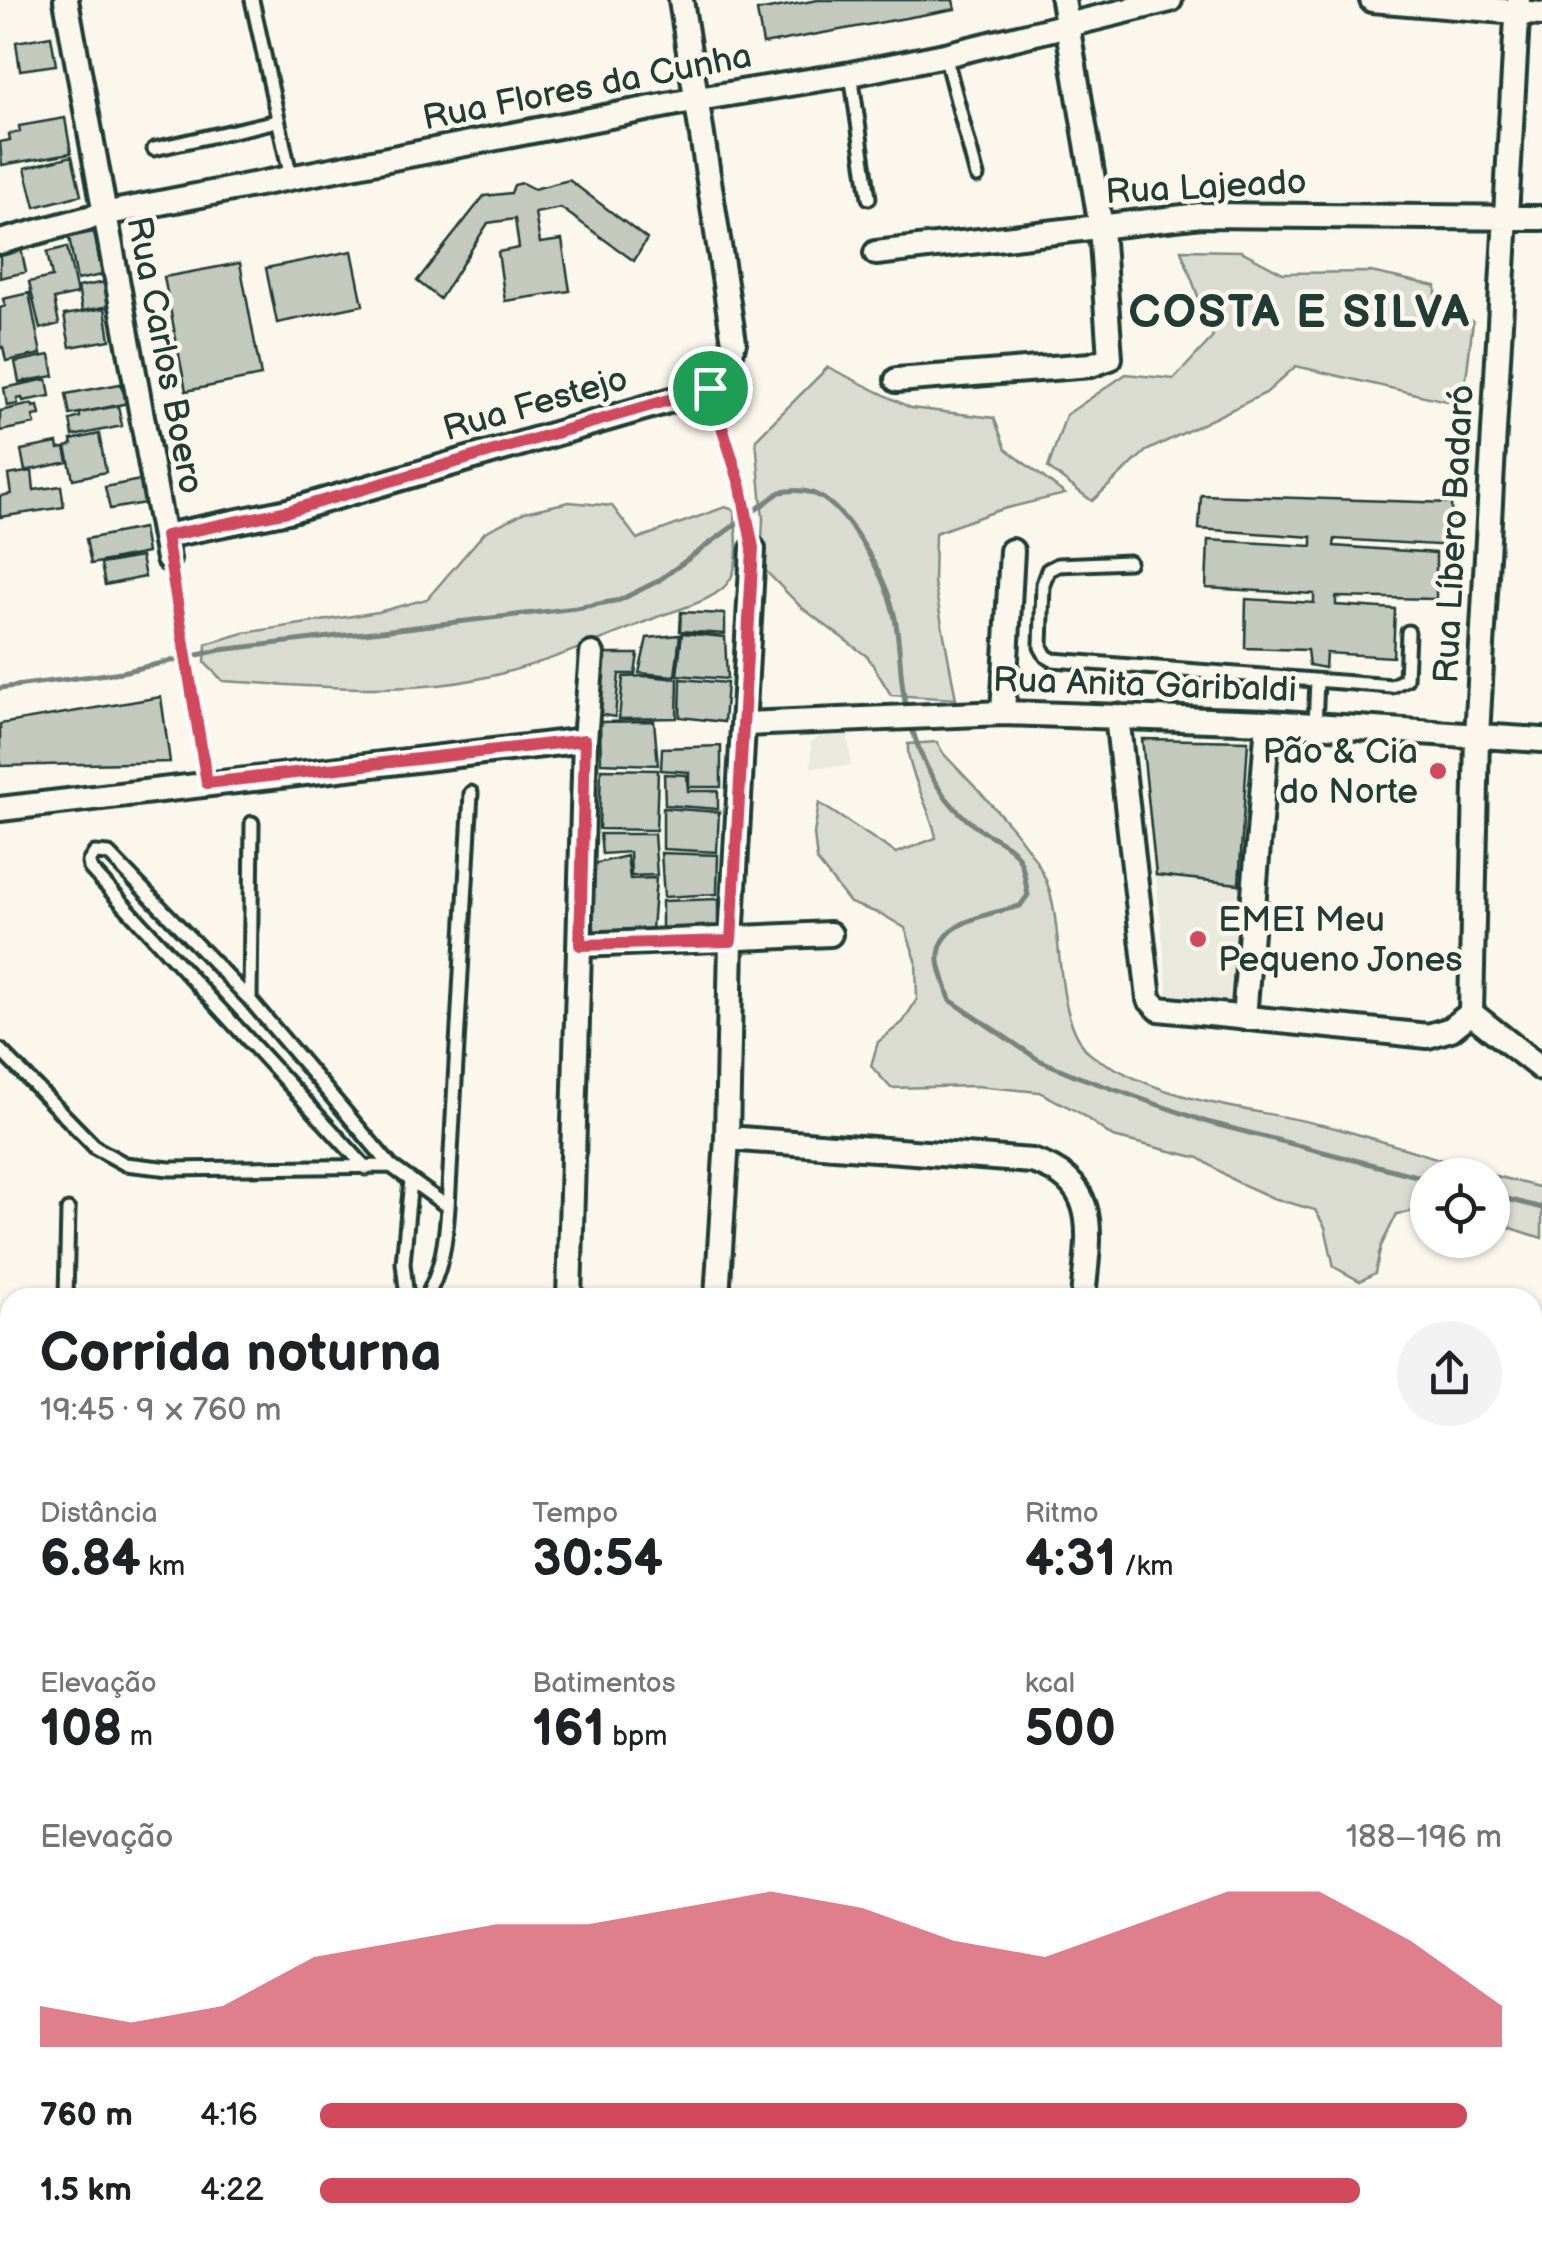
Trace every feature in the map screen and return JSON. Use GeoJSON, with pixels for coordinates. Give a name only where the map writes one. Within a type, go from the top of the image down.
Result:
{"type":"FeatureCollection","features":[{"type":"Feature","properties":{"kind":"street","name":"Rua Carlos Boero"},"geometry":{"type":"LineString","coordinates":[[66,0],[167,548]]}},
{"type":"Feature","properties":{"kind":"street"},"geometry":{"type":"LineString","coordinates":[[681,0],[734,342],[724,377],[710,388]]}},
{"type":"Feature","properties":{"kind":"street"},"geometry":{"type":"LineString","coordinates":[[896,380],[1091,365],[1110,358],[1101,227],[1063,0]]}},
{"type":"Feature","properties":{"kind":"street","name":"Rua Flores da Cunha"},"geometry":{"type":"LineString","coordinates":[[8,240],[104,214],[945,55],[1170,0]]}},
{"type":"Feature","properties":{"kind":"street"},"geometry":{"type":"LineString","coordinates":[[1372,0],[1518,6],[1542,14]]}},
{"type":"Feature","properties":{"kind":"street","name":"Rua Líbero Badaró"},"geometry":{"type":"LineString","coordinates":[[1471,1013],[1477,736],[1518,6]]}},
{"type":"Feature","properties":{"kind":"street","name":"Rua Lajeado"},"geometry":{"type":"LineString","coordinates":[[876,254],[1201,215],[1542,218]]}},
{"type":"Feature","properties":{"kind":"street","name":"Rua Festejo"},"geometry":{"type":"LineString","coordinates":[[167,548],[710,388]]}},
{"type":"Feature","properties":{"kind":"street"},"geometry":{"type":"LineString","coordinates":[[718,1288],[727,1138],[731,941],[753,548]]}},
{"type":"Feature","properties":{"kind":"street"},"geometry":{"type":"LineString","coordinates":[[1003,713],[1012,551]]}},
{"type":"Feature","properties":{"kind":"street"},"geometry":{"type":"LineString","coordinates":[[569,1288],[585,740],[592,654]]}},
{"type":"Feature","properties":{"kind":"street","name":"Rua Anita Garibaldi"},"geometry":{"type":"LineString","coordinates":[[745,724],[1003,713],[1316,724],[1542,740]]}},
{"type":"Feature","properties":{"kind":"street"},"geometry":{"type":"LineString","coordinates":[[1116,716],[1149,999],[1167,1012],[1428,1036],[1451,1030],[1471,1013],[1542,1069]]}},
{"type":"Feature","properties":{"kind":"street"},"geometry":{"type":"LineString","coordinates":[[1244,1018],[1268,722]]}},
{"type":"Feature","properties":{"kind":"street"},"geometry":{"type":"LineString","coordinates":[[0,809],[585,740]]}},
{"type":"Feature","properties":{"kind":"street"},"geometry":{"type":"LineString","coordinates":[[580,945],[830,934]]}},
{"type":"Feature","properties":{"kind":"street"},"geometry":{"type":"LineString","coordinates":[[727,1138],[1032,1161],[1052,1167],[1073,1184],[1090,1220],[1085,1288]]}},
{"type":"Feature","properties":{"kind":"lane"},"geometry":{"type":"LineString","coordinates":[[252,0],[292,178]]}},
{"type":"Feature","properties":{"kind":"lane"},"geometry":{"type":"LineString","coordinates":[[945,55],[977,176]]}},
{"type":"Feature","properties":{"kind":"lane"},"geometry":{"type":"LineString","coordinates":[[851,74],[869,198]]}},
{"type":"Feature","properties":{"kind":"lane"},"geometry":{"type":"LineString","coordinates":[[154,149],[277,121]]}},
{"type":"Feature","properties":{"kind":"lane"},"geometry":{"type":"LineString","coordinates":[[1130,562],[1058,565],[1048,570],[1042,584],[1041,647],[1046,656],[1053,660],[1392,686],[1406,679],[1408,632]]}},
{"type":"Feature","properties":{"kind":"lane"},"geometry":{"type":"LineString","coordinates":[[1316,724],[1317,680]]}},
{"type":"Feature","properties":{"kind":"lane"},"geometry":{"type":"LineString","coordinates":[[432,1288],[445,1243],[448,1207],[472,794]]}},
{"type":"Feature","properties":{"kind":"lane"},"geometry":{"type":"LineString","coordinates":[[250,1000],[252,823]]}},
{"type":"Feature","properties":{"kind":"lane"},"geometry":{"type":"LineString","coordinates":[[366,1168],[90,868],[91,857],[100,852],[109,854],[250,1000],[390,1166],[448,1207]]}},
{"type":"Feature","properties":{"kind":"lane"},"geometry":{"type":"LineString","coordinates":[[0,1050],[96,1148],[125,1164],[170,1169],[390,1166]]}},
{"type":"Feature","properties":{"kind":"lane"},"geometry":{"type":"LineString","coordinates":[[406,1288],[403,1263],[410,1180]]}},
{"type":"Feature","properties":{"kind":"lane"},"geometry":{"type":"LineString","coordinates":[[66,1288],[68,1210]]}},
{"type":"Feature","properties":{"kind":"path"},"geometry":{"type":"LineString","coordinates":[[710,388],[741,487],[753,548]]}},
{"type":"Feature","properties":{"kind":"path"},"geometry":{"type":"LineString","coordinates":[[167,548],[207,783]]}},
{"type":"Feature","properties":{"kind":"shaded area"},"geometry":{"type":"Polygon","coordinates":[[[1181,250],[1241,251],[1283,273],[1371,272],[1436,286],[1436,309],[1473,321],[1463,405],[1296,366],[1266,393],[1146,451],[1092,501],[1048,468],[1066,415],[1126,374],[1174,379],[1213,337],[1181,250]]]}},
{"type":"Feature","properties":{"kind":"shaded area"},"geometry":{"type":"Polygon","coordinates":[[[828,367],[911,408],[994,418],[1006,449],[1065,494],[999,510],[935,533],[934,582],[956,699],[891,695],[868,657],[801,607],[761,566],[763,519],[756,439],[828,367]]]}},
{"type":"Feature","properties":{"kind":"shaded area"},"geometry":{"type":"Polygon","coordinates":[[[569,502],[612,506],[637,539],[725,507],[734,510],[737,553],[731,578],[726,586],[698,603],[550,659],[466,681],[384,688],[223,681],[205,663],[206,644],[244,633],[378,612],[427,599],[485,532],[525,512],[569,502]]]}},
{"type":"Feature","properties":{"kind":"shaded area"},"geometry":{"type":"Polygon","coordinates":[[[848,734],[851,766],[811,767],[811,742],[819,737],[848,734]]]}},
{"type":"Feature","properties":{"kind":"shaded area"},"geometry":{"type":"Polygon","coordinates":[[[937,742],[1016,832],[1039,867],[1052,903],[1069,1014],[1076,1034],[1092,1056],[1167,1091],[1311,1122],[1435,1158],[1410,1158],[1410,1212],[1397,1214],[1381,1246],[1375,1273],[1360,1281],[1334,1267],[1325,1227],[1315,1210],[1273,1198],[1235,1181],[1199,1158],[1113,1137],[1078,1112],[1039,1092],[976,1086],[891,1088],[871,1066],[878,1042],[903,1022],[917,999],[916,960],[905,928],[850,903],[817,861],[814,834],[819,803],[896,853],[936,838],[911,765],[908,744],[937,742]]]}},
{"type":"Feature","properties":{"kind":"shaded area","name":"EMEI Meu Pequeno Jones"},"geometry":{"type":"Polygon","coordinates":[[[1156,876],[1239,884],[1229,1004],[1180,1002],[1168,994],[1156,876]]]}},
{"type":"Feature","properties":{"kind":"shaded area"},"geometry":{"type":"Polygon","coordinates":[[[1510,1180],[1542,1188],[1542,1238],[1510,1228],[1510,1180]]]}},
{"type":"Feature","properties":{"kind":"building"},"geometry":{"type":"Polygon","coordinates":[[[818,0],[953,0],[955,9],[763,44],[757,11],[818,0]]]}},
{"type":"Feature","properties":{"kind":"building"},"geometry":{"type":"Polygon","coordinates":[[[51,36],[56,65],[20,70],[16,42],[51,36]]]}},
{"type":"Feature","properties":{"kind":"building"},"geometry":{"type":"Polygon","coordinates":[[[65,118],[71,153],[2,165],[0,142],[10,140],[9,134],[20,132],[19,126],[65,118]]]}},
{"type":"Feature","properties":{"kind":"building"},"geometry":{"type":"Polygon","coordinates":[[[72,156],[81,195],[35,207],[25,168],[72,156]]]}},
{"type":"Feature","properties":{"kind":"building"},"geometry":{"type":"Polygon","coordinates":[[[569,180],[647,239],[634,261],[561,208],[535,213],[540,243],[562,240],[570,291],[505,301],[498,252],[519,248],[515,219],[488,223],[440,299],[417,281],[484,196],[511,193],[514,185],[522,183],[534,189],[569,180]]]}},
{"type":"Feature","properties":{"kind":"building"},"geometry":{"type":"Polygon","coordinates":[[[94,232],[102,275],[77,280],[69,237],[94,232]]]}},
{"type":"Feature","properties":{"kind":"building"},"geometry":{"type":"Polygon","coordinates":[[[20,244],[26,272],[0,278],[0,249],[20,244]]]}},
{"type":"Feature","properties":{"kind":"building"},"geometry":{"type":"Polygon","coordinates":[[[67,247],[77,294],[54,299],[59,324],[40,329],[29,282],[52,277],[47,252],[67,247]]]}},
{"type":"Feature","properties":{"kind":"building"},"geometry":{"type":"Polygon","coordinates":[[[352,251],[363,305],[277,323],[266,268],[352,251]]]}},
{"type":"Feature","properties":{"kind":"building"},"geometry":{"type":"Polygon","coordinates":[[[240,263],[261,376],[186,391],[164,277],[240,263]]]}},
{"type":"Feature","properties":{"kind":"building"},"geometry":{"type":"Polygon","coordinates":[[[106,282],[110,306],[82,311],[78,287],[106,282]]]}},
{"type":"Feature","properties":{"kind":"building"},"geometry":{"type":"Polygon","coordinates":[[[29,293],[41,354],[6,361],[3,347],[0,348],[3,299],[29,293]]]}},
{"type":"Feature","properties":{"kind":"building"},"geometry":{"type":"Polygon","coordinates":[[[105,308],[110,340],[70,347],[64,315],[105,308]]]}},
{"type":"Feature","properties":{"kind":"building"},"geometry":{"type":"Polygon","coordinates":[[[50,355],[54,376],[19,382],[15,362],[50,355]]]}},
{"type":"Feature","properties":{"kind":"building"},"geometry":{"type":"Polygon","coordinates":[[[47,379],[50,396],[17,399],[18,404],[7,406],[4,388],[47,379]]]}},
{"type":"Feature","properties":{"kind":"building"},"geometry":{"type":"Polygon","coordinates":[[[120,384],[128,403],[70,415],[66,394],[120,384]]]}},
{"type":"Feature","properties":{"kind":"building"},"geometry":{"type":"Polygon","coordinates":[[[38,406],[40,415],[33,416],[35,424],[0,431],[0,411],[38,406]]]}},
{"type":"Feature","properties":{"kind":"building"},"geometry":{"type":"Polygon","coordinates":[[[118,406],[122,426],[73,436],[70,420],[80,417],[80,413],[118,406]]]}},
{"type":"Feature","properties":{"kind":"building"},"geometry":{"type":"Polygon","coordinates":[[[99,434],[106,472],[73,479],[66,447],[72,445],[71,440],[99,434]]]}},
{"type":"Feature","properties":{"kind":"building"},"geometry":{"type":"Polygon","coordinates":[[[57,443],[58,449],[65,448],[68,462],[25,471],[21,450],[57,443]]]}},
{"type":"Feature","properties":{"kind":"building"},"geometry":{"type":"Polygon","coordinates":[[[32,471],[34,490],[61,486],[64,507],[0,517],[0,496],[11,494],[8,475],[32,471]]]}},
{"type":"Feature","properties":{"kind":"building"},"geometry":{"type":"Polygon","coordinates":[[[140,480],[145,503],[110,509],[105,487],[140,480]]]}},
{"type":"Feature","properties":{"kind":"building"},"geometry":{"type":"Polygon","coordinates":[[[1201,495],[1451,503],[1453,546],[1335,539],[1334,546],[1436,553],[1436,599],[1336,597],[1336,605],[1395,609],[1393,657],[1326,653],[1325,668],[1309,665],[1307,650],[1245,648],[1246,599],[1314,603],[1314,594],[1206,588],[1208,540],[1312,546],[1312,537],[1199,529],[1201,495]]]}},
{"type":"Feature","properties":{"kind":"building"},"geometry":{"type":"Polygon","coordinates":[[[143,528],[147,553],[91,564],[86,539],[143,528]]]}},
{"type":"Feature","properties":{"kind":"building"},"geometry":{"type":"Polygon","coordinates":[[[141,557],[145,577],[105,585],[101,564],[141,557]]]}},
{"type":"Feature","properties":{"kind":"building"},"geometry":{"type":"Polygon","coordinates":[[[681,612],[725,614],[725,634],[680,631],[681,612]]]}},
{"type":"Feature","properties":{"kind":"building"},"geometry":{"type":"Polygon","coordinates":[[[682,633],[725,637],[727,679],[677,675],[682,633]]]}},
{"type":"Feature","properties":{"kind":"building"},"geometry":{"type":"Polygon","coordinates":[[[680,635],[675,676],[639,673],[647,638],[680,635]]]}},
{"type":"Feature","properties":{"kind":"building"},"geometry":{"type":"Polygon","coordinates":[[[603,654],[638,654],[635,674],[619,674],[615,717],[597,714],[603,654]]]}},
{"type":"Feature","properties":{"kind":"building"},"geometry":{"type":"Polygon","coordinates":[[[623,677],[678,679],[677,718],[619,719],[623,677]]]}},
{"type":"Feature","properties":{"kind":"building"},"geometry":{"type":"Polygon","coordinates":[[[681,679],[727,683],[724,722],[680,717],[681,679]]]}},
{"type":"Feature","properties":{"kind":"building"},"geometry":{"type":"Polygon","coordinates":[[[161,697],[170,762],[0,766],[0,724],[161,697]]]}},
{"type":"Feature","properties":{"kind":"building"},"geometry":{"type":"Polygon","coordinates":[[[654,721],[658,765],[601,763],[600,722],[654,721]]]}},
{"type":"Feature","properties":{"kind":"building"},"geometry":{"type":"Polygon","coordinates":[[[1142,739],[1248,741],[1239,884],[1156,875],[1142,739]]]}},
{"type":"Feature","properties":{"kind":"building"},"geometry":{"type":"Polygon","coordinates":[[[721,746],[721,787],[689,787],[689,772],[661,770],[662,748],[721,746]]]}},
{"type":"Feature","properties":{"kind":"building"},"geometry":{"type":"Polygon","coordinates":[[[601,769],[658,770],[656,830],[599,829],[601,769]]]}},
{"type":"Feature","properties":{"kind":"building"},"geometry":{"type":"Polygon","coordinates":[[[664,774],[687,775],[688,791],[718,791],[718,809],[665,805],[664,774]]]}},
{"type":"Feature","properties":{"kind":"building"},"geometry":{"type":"Polygon","coordinates":[[[663,808],[719,812],[717,852],[663,849],[663,808]]]}},
{"type":"Feature","properties":{"kind":"building"},"geometry":{"type":"Polygon","coordinates":[[[600,834],[654,834],[657,875],[631,876],[630,852],[602,854],[600,834]]]}},
{"type":"Feature","properties":{"kind":"building"},"geometry":{"type":"Polygon","coordinates":[[[661,853],[718,855],[717,894],[664,897],[661,853]]]}},
{"type":"Feature","properties":{"kind":"building"},"geometry":{"type":"Polygon","coordinates":[[[627,856],[630,879],[656,878],[652,929],[594,933],[593,864],[627,856]]]}},
{"type":"Feature","properties":{"kind":"building"},"geometry":{"type":"Polygon","coordinates":[[[718,899],[718,929],[662,929],[662,901],[718,899]]]}},
{"type":"Feature","properties":{"kind":"waterway"},"geometry":{"type":"LineString","coordinates":[[0,688],[122,672],[220,650],[620,600],[658,581],[780,492],[797,490],[819,496],[835,508],[875,565],[896,622],[907,710]]}},
{"type":"Feature","properties":{"kind":"waterway"},"geometry":{"type":"LineString","coordinates":[[911,725],[921,755],[944,796],[966,819],[1015,852],[1028,895],[1020,906],[968,921],[946,936],[939,961],[950,1000],[1039,1060],[1079,1077],[1207,1122],[1410,1174]]}},
{"type":"Feature","properties":{"kind":"waterway"},"geometry":{"type":"LineString","coordinates":[[1510,1200],[1542,1208]]}},
{"type":"Feature","properties":{"kind":"place","name":"Pão & Cia do Norte"},"geometry":{"type":"Point","coordinates":[1438,771]}},
{"type":"Feature","properties":{"kind":"place","name":"EMEI Meu Pequeno Jones"},"geometry":{"type":"Point","coordinates":[1198,939]}},
{"type":"Feature","properties":{"kind":"district","name":"COSTA E SILVA"},"geometry":{"type":"Point","coordinates":[1300,311]}},
{"type":"Feature","properties":{"kind":"route"},"geometry":{"type":"LineString","coordinates":[[710,388],[741,487],[753,548],[731,941],[580,945],[585,740],[207,783],[166,536],[288,511],[391,483],[710,388]]}}]}
